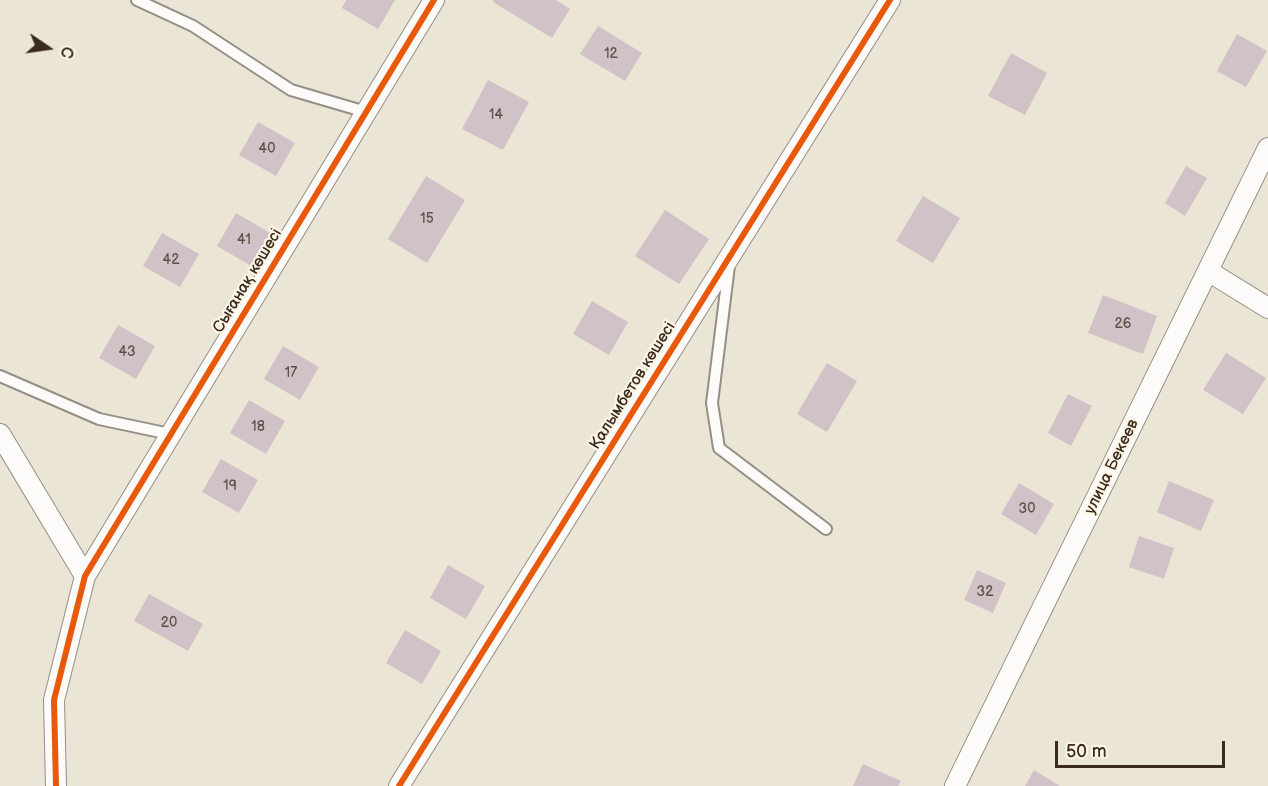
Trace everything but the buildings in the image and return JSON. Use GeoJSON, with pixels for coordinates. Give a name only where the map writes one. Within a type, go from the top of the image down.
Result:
{"type":"FeatureCollection","features":[{"type":"Feature","properties":{"kind":"street","name":"Сығанақ көшесі"},"geometry":{"type":"LineString","coordinates":[[56,786],[54,700],[85,576],[434,0]]}},
{"type":"Feature","properties":{"kind":"street","name":"Қалымбетов көшесі"},"geometry":{"type":"LineString","coordinates":[[399,786],[890,0]]}},
{"type":"Feature","properties":{"kind":"street","name":"улица Бекеев"},"geometry":{"type":"LineString","coordinates":[[955,786],[1268,148]]}},
{"type":"Feature","properties":{"kind":"street"},"geometry":{"type":"LineString","coordinates":[[1208,271],[1268,308]]}},
{"type":"Feature","properties":{"kind":"street"},"geometry":{"type":"LineString","coordinates":[[0,434],[85,576]]}},
{"type":"Feature","properties":{"kind":"lane"},"geometry":{"type":"LineString","coordinates":[[137,0],[193,26],[291,90],[366,112]]}},
{"type":"Feature","properties":{"kind":"lane"},"geometry":{"type":"LineString","coordinates":[[730,257],[712,403],[719,448],[826,529]]}},
{"type":"Feature","properties":{"kind":"lane"},"geometry":{"type":"LineString","coordinates":[[0,376],[99,419],[170,435]]}},
{"type":"Feature","properties":{"kind":"cycle path"},"geometry":{"type":"LineString","coordinates":[[56,786],[54,700],[85,576],[434,0]]}},
{"type":"Feature","properties":{"kind":"cycle path"},"geometry":{"type":"LineString","coordinates":[[399,786],[890,0]]}}]}
